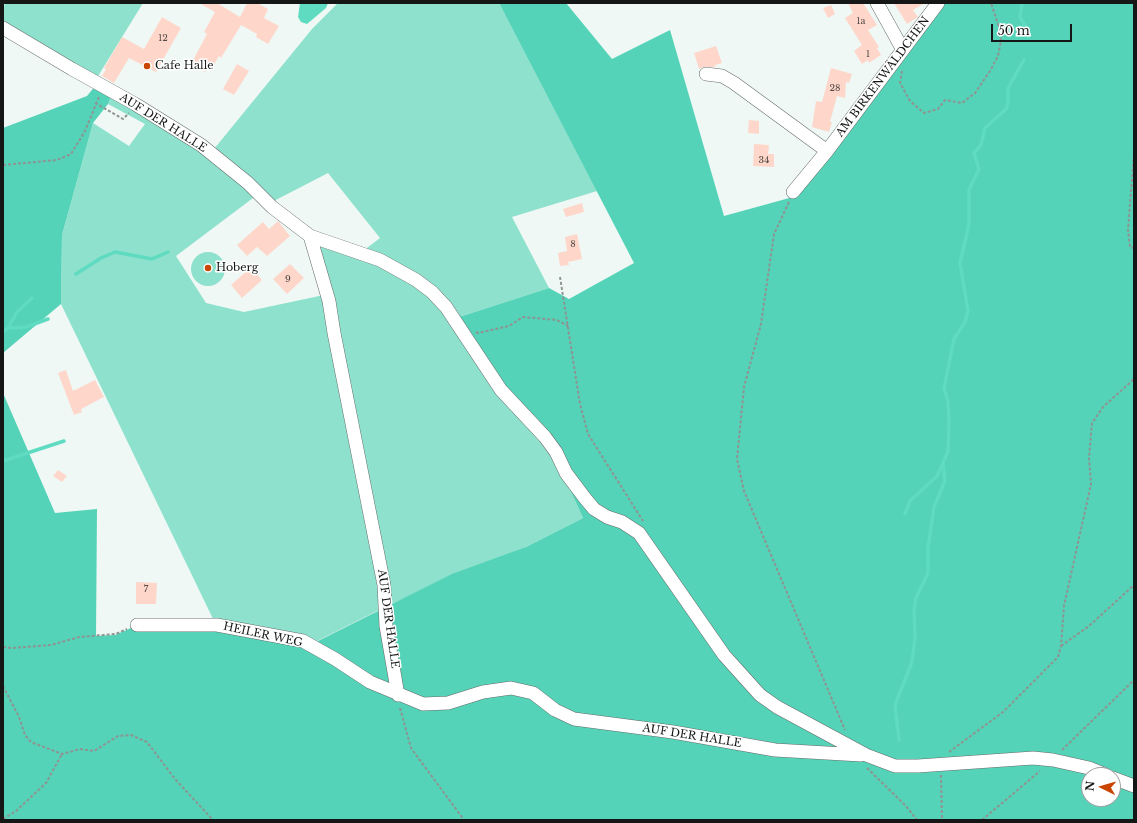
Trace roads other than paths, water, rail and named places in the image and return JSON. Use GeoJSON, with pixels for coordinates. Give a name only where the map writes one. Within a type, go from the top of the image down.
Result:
{"type":"FeatureCollection","features":[{"type":"Feature","properties":{"kind":"street"},"geometry":{"type":"LineString","coordinates":[[877,3],[904,50]]}},
{"type":"Feature","properties":{"kind":"street","name":"AM BIRKENWÄLDCHEN"},"geometry":{"type":"LineString","coordinates":[[793,192],[827,151],[938,3]]}},
{"type":"Feature","properties":{"kind":"street","name":"AUF DER HALLE"},"geometry":{"type":"LineString","coordinates":[[3,28],[135,104],[202,145],[233,170],[272,207],[310,236],[317,240],[380,260],[416,280],[432,292],[446,307],[501,390],[546,436],[566,473],[594,509],[607,517],[622,522],[639,533],[724,655],[760,694],[798,720],[866,755],[895,766],[1033,758],[1053,760],[1084,767]]}},
{"type":"Feature","properties":{"kind":"street"},"geometry":{"type":"LineString","coordinates":[[706,74],[722,76],[734,83],[827,151]]}},
{"type":"Feature","properties":{"kind":"street","name":"AUF DER HALLE"},"geometry":{"type":"LineString","coordinates":[[310,236],[329,301],[384,585],[386,626],[398,695],[423,704],[448,703],[483,692],[511,688],[533,693],[555,710],[574,719],[673,732],[775,750],[866,755]]}},
{"type":"Feature","properties":{"kind":"street","name":"HEILER WEG"},"geometry":{"type":"LineString","coordinates":[[138,625],[217,625],[303,641],[335,659],[370,682],[398,695]]}},
{"type":"Feature","properties":{"kind":"street"},"geometry":{"type":"LineString","coordinates":[[1121,781],[1134,786]]}},
{"type":"Feature","properties":{"kind":"waterway"},"geometry":{"type":"LineString","coordinates":[[1022,3],[1020,17],[1029,32],[1028,37]]}},
{"type":"Feature","properties":{"kind":"waterway"},"geometry":{"type":"LineString","coordinates":[[899,740],[895,705],[912,662],[915,637],[914,609],[916,598],[928,573],[928,548],[934,507],[945,481],[943,463],[948,451],[949,422],[948,401],[944,389],[954,339],[965,322],[968,311],[960,263],[969,224],[969,190],[979,169],[974,153],[981,145],[985,128],[1006,109],[1008,103],[1008,88],[1024,60]]}},
{"type":"Feature","properties":{"kind":"waterway"},"geometry":{"type":"LineString","coordinates":[[76,274],[101,258],[115,252],[152,259],[168,252]]}},
{"type":"Feature","properties":{"kind":"waterway"},"geometry":{"type":"LineString","coordinates":[[8,328],[17,312],[32,298]]}},
{"type":"Feature","properties":{"kind":"waterway"},"geometry":{"type":"LineString","coordinates":[[3,332],[8,328],[26,327],[48,319]]}},
{"type":"Feature","properties":{"kind":"waterway"},"geometry":{"type":"LineString","coordinates":[[3,461],[64,441]]}},
{"type":"Feature","properties":{"kind":"waterway"},"geometry":{"type":"LineString","coordinates":[[905,514],[910,501],[937,476],[943,463]]}},
{"type":"Feature","properties":{"kind":"place","name":"Cafe Halle"},"geometry":{"type":"Point","coordinates":[147,66]}},
{"type":"Feature","properties":{"kind":"place","name":"Hoberg"},"geometry":{"type":"Point","coordinates":[208,268]}}]}
